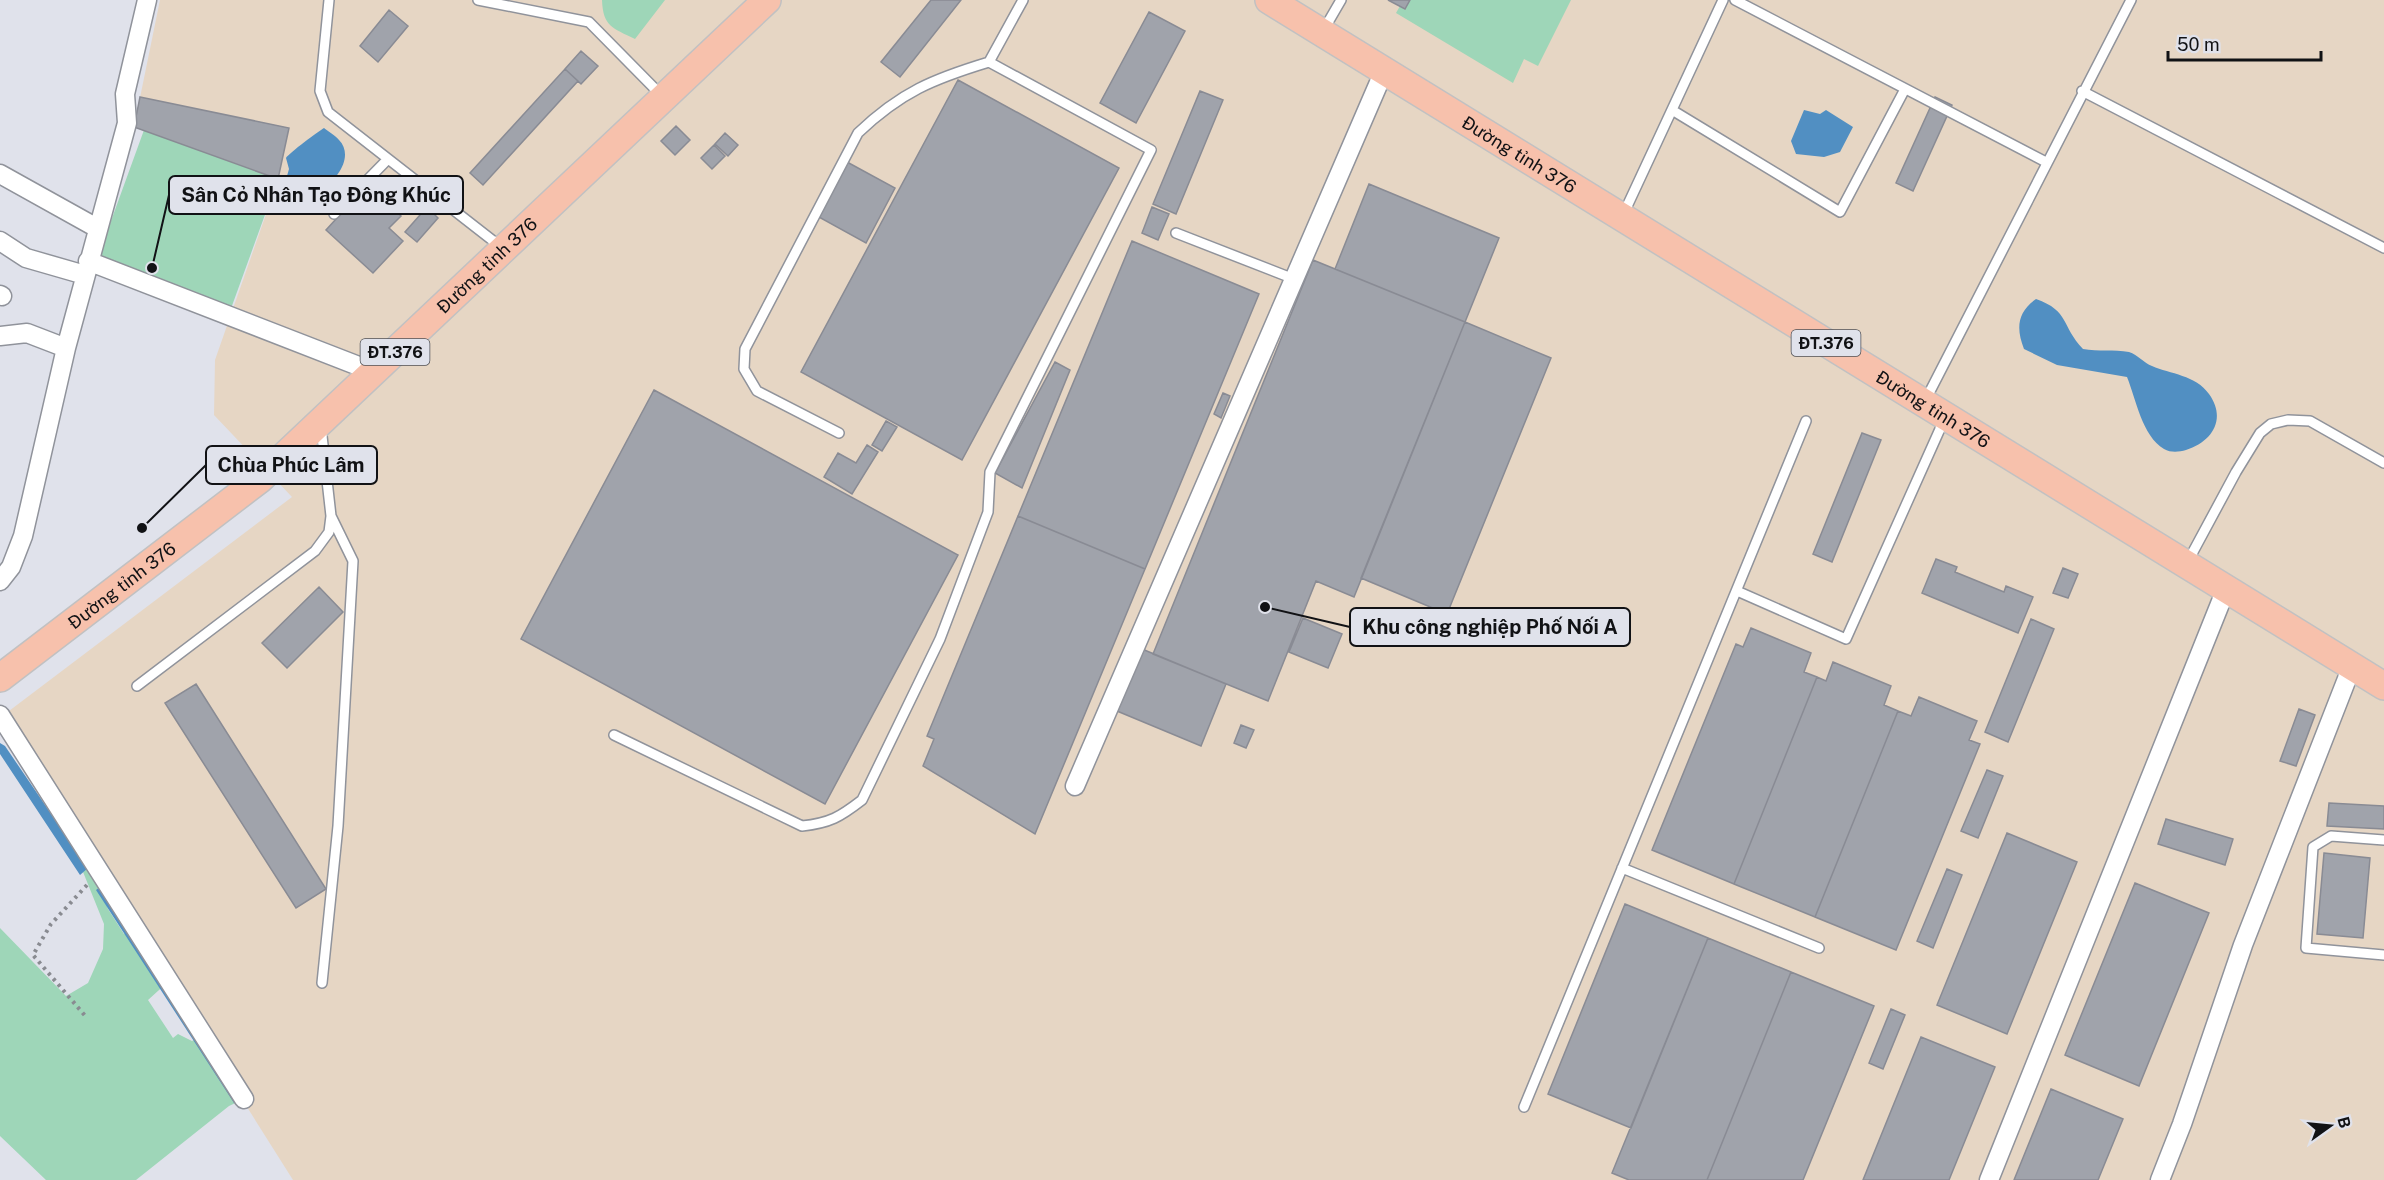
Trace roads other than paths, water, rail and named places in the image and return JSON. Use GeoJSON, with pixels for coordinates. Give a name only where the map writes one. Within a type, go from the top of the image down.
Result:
{"type":"FeatureCollection","features":[{"type":"Feature","properties":{"kind":"main road","name":"Đường tỉnh 376"},"geometry":{"type":"LineString","coordinates":[[0,678],[260,479],[767,0]]}},
{"type":"Feature","properties":{"kind":"main road","name":"Đường tỉnh 376"},"geometry":{"type":"LineString","coordinates":[[1269,0],[2384,686]]}},
{"type":"Feature","properties":{"kind":"street"},"geometry":{"type":"LineString","coordinates":[[0,581],[11,567],[23,536],[66,348],[127,123],[125,94],[145,0]]}},
{"type":"Feature","properties":{"kind":"street"},"geometry":{"type":"LineString","coordinates":[[1075,786],[1384,71]]}},
{"type":"Feature","properties":{"kind":"street"},"geometry":{"type":"LineString","coordinates":[[0,174],[97,228]]}},
{"type":"Feature","properties":{"kind":"street"},"geometry":{"type":"LineString","coordinates":[[0,242],[26,258],[87,268],[374,372]]}},
{"type":"Feature","properties":{"kind":"street"},"geometry":{"type":"LineString","coordinates":[[0,336],[27,333],[66,348]]}},
{"type":"Feature","properties":{"kind":"street"},"geometry":{"type":"LineString","coordinates":[[1989,1180],[2226,589]]}},
{"type":"Feature","properties":{"kind":"street"},"geometry":{"type":"LineString","coordinates":[[2160,1180],[2182,1124],[2243,945],[2352,666]]}},
{"type":"Feature","properties":{"kind":"street"},"geometry":{"type":"LineString","coordinates":[[0,715],[244,1099]]}},
{"type":"Feature","properties":{"kind":"lane"},"geometry":{"type":"LineString","coordinates":[[329,0],[320,91],[328,112],[504,249]]}},
{"type":"Feature","properties":{"kind":"lane"},"geometry":{"type":"LineString","coordinates":[[478,0],[589,22],[663,98]]}},
{"type":"Feature","properties":{"kind":"lane"},"geometry":{"type":"LineString","coordinates":[[839,433],[757,391],[744,369],[745,349],[858,133],[880,112],[917,87],[940,77],[989,62],[1023,0]]}},
{"type":"Feature","properties":{"kind":"lane"},"geometry":{"type":"LineString","coordinates":[[1322,33],[1341,0]]}},
{"type":"Feature","properties":{"kind":"lane"},"geometry":{"type":"LineString","coordinates":[[1622,217],[1723,0]]}},
{"type":"Feature","properties":{"kind":"lane"},"geometry":{"type":"LineString","coordinates":[[1735,0],[2046,162]]}},
{"type":"Feature","properties":{"kind":"lane"},"geometry":{"type":"LineString","coordinates":[[1737,591],[1846,639],[1935,410],[2046,162],[2131,0]]}},
{"type":"Feature","properties":{"kind":"lane"},"geometry":{"type":"LineString","coordinates":[[614,735],[802,826],[826,823],[843,815],[862,800],[940,639],[988,512],[990,472],[1151,150],[989,62]]}},
{"type":"Feature","properties":{"kind":"lane"},"geometry":{"type":"LineString","coordinates":[[1672,110],[1840,212],[1905,89]]}},
{"type":"Feature","properties":{"kind":"lane"},"geometry":{"type":"LineString","coordinates":[[2082,91],[2384,248]]}},
{"type":"Feature","properties":{"kind":"lane"},"geometry":{"type":"LineString","coordinates":[[334,214],[388,159]]}},
{"type":"Feature","properties":{"kind":"lane"},"geometry":{"type":"LineString","coordinates":[[1176,232],[1294,279]]}},
{"type":"Feature","properties":{"kind":"lane"},"geometry":{"type":"LineString","coordinates":[[2186,564],[2236,472],[2260,433],[2271,424],[2288,420],[2310,421],[2384,463]]}},
{"type":"Feature","properties":{"kind":"lane"},"geometry":{"type":"LineString","coordinates":[[1524,1107],[1806,421]]}},
{"type":"Feature","properties":{"kind":"lane"},"geometry":{"type":"LineString","coordinates":[[137,686],[315,551],[329,532],[331,516],[320,422]]}},
{"type":"Feature","properties":{"kind":"lane"},"geometry":{"type":"LineString","coordinates":[[322,982],[338,826],[353,561],[331,516]]}},
{"type":"Feature","properties":{"kind":"lane"},"geometry":{"type":"LineString","coordinates":[[2384,840],[2331,836],[2313,847],[2306,948],[2384,955]]}},
{"type":"Feature","properties":{"kind":"lane"},"geometry":{"type":"LineString","coordinates":[[1622,868],[1819,948]]}},
{"type":"Feature","properties":{"kind":"water"},"geometry":{"type":"Polygon","coordinates":[[[1804,110],[1820,114],[1826,110],[1853,127],[1840,152],[1824,157],[1796,154],[1791,141],[1804,110]]]}},
{"type":"Feature","properties":{"kind":"water"},"geometry":{"type":"Polygon","coordinates":[[[324,128],[338,138],[343,146],[344,160],[339,173],[329,184],[321,188],[309,189],[308,184],[303,185],[298,177],[287,176],[289,169],[286,158],[324,128]]]}},
{"type":"Feature","properties":{"kind":"water"},"geometry":{"type":"Polygon","coordinates":[[[2036,299],[2060,314],[2083,349],[2129,352],[2149,365],[2190,379],[2204,388],[2217,412],[2214,428],[2209,435],[2186,450],[2175,452],[2164,449],[2156,443],[2145,426],[2127,377],[2057,365],[2024,349],[2019,328],[2020,321],[2025,309],[2036,299]]]}},
{"type":"Feature","properties":{"kind":"water"},"geometry":{"type":"Polygon","coordinates":[[[0,743],[5,746],[88,868],[80,875],[0,754],[0,743]]]}},
{"type":"Feature","properties":{"kind":"water"},"geometry":{"type":"Polygon","coordinates":[[[105,883],[241,1100],[234,1103],[96,890],[105,883]]]}},
{"type":"Feature","properties":{"kind":"place","name":"Sân Cỏ Nhân Tạo Đông Khúc"},"geometry":{"type":"Point","coordinates":[152,268]}},
{"type":"Feature","properties":{"kind":"place","name":"Chùa Phúc Lâm"},"geometry":{"type":"Point","coordinates":[142,528]}},
{"type":"Feature","properties":{"kind":"place","name":"Khu công nghiệp Phố Nối A"},"geometry":{"type":"Point","coordinates":[1265,607]}}]}
